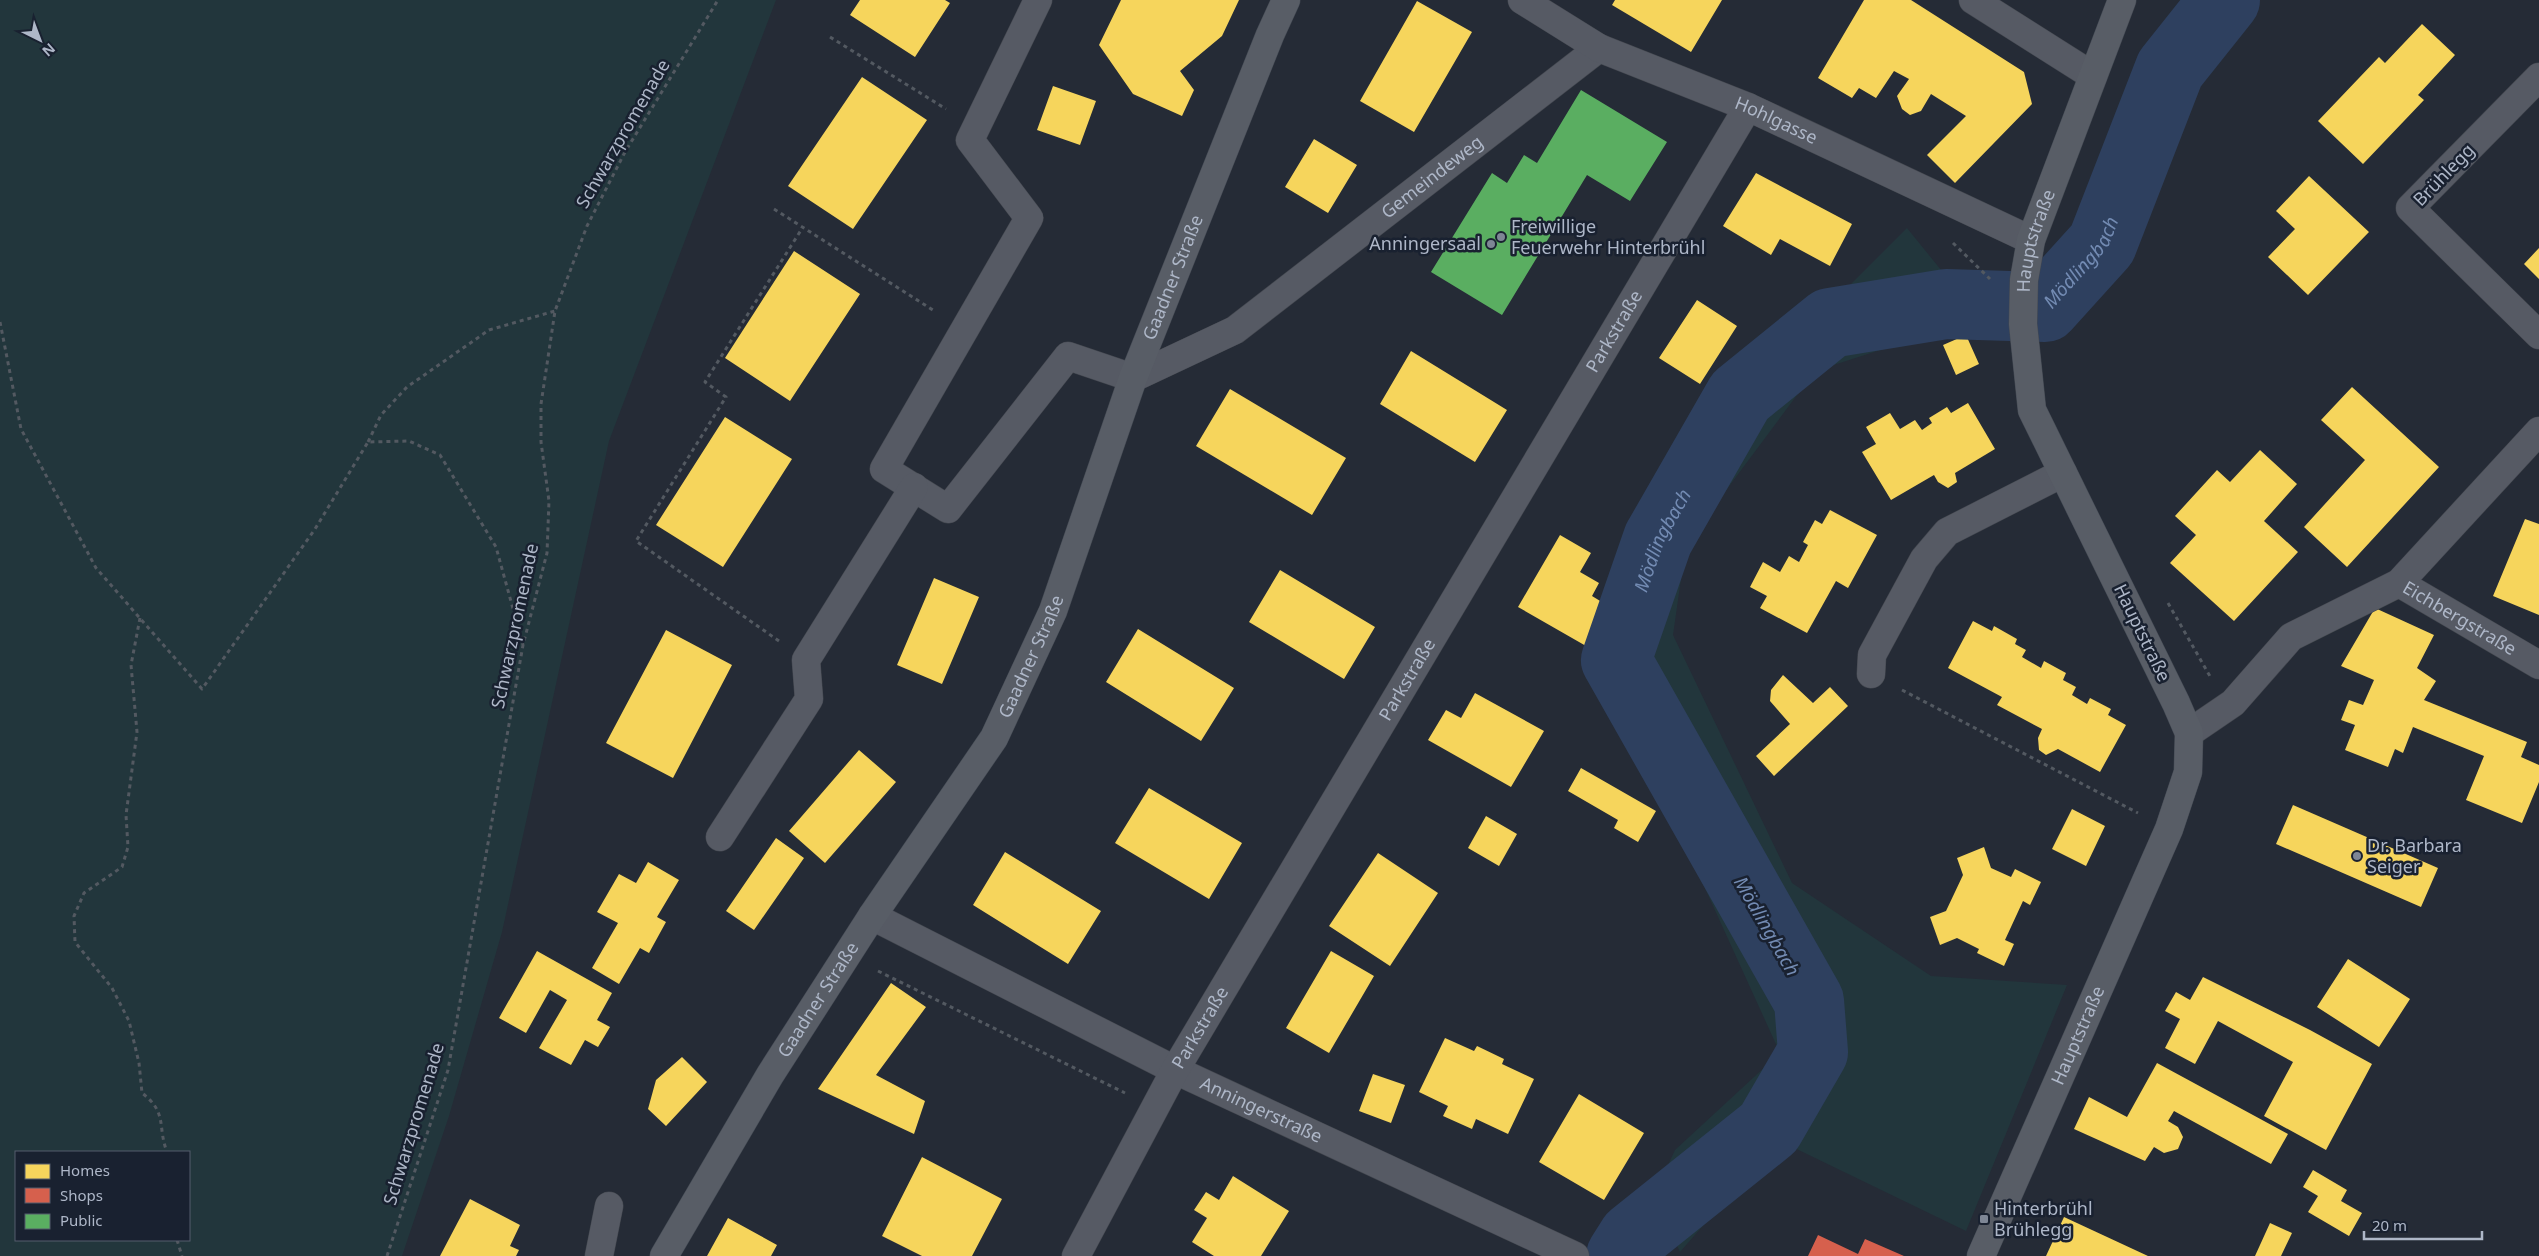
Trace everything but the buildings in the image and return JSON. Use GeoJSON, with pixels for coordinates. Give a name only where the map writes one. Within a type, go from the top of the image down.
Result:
{"type":"FeatureCollection","features":[{"type":"Feature","properties":{"kind":"main road","name":"Gaadner Straße"},"geometry":{"type":"LineString","coordinates":[[664,1256],[770,1075],[872,916],[994,738],[1053,611],[1133,378],[1270,35],[1286,0]]}},
{"type":"Feature","properties":{"kind":"main road","name":"Hauptstraße"},"geometry":{"type":"LineString","coordinates":[[1981,1256],[2169,829],[2188,772],[2189,733],[2032,410],[2023,324],[2024,280],[2032,240],[2122,0]]}},
{"type":"Feature","properties":{"kind":"street"},"geometry":{"type":"LineString","coordinates":[[1038,0],[970,140],[1029,218],[884,469],[948,509],[1068,356],[1133,378]]}},
{"type":"Feature","properties":{"kind":"street","name":"Hohlgasse"},"geometry":{"type":"LineString","coordinates":[[1522,0],[1599,48],[1748,107],[2032,240]]}},
{"type":"Feature","properties":{"kind":"street"},"geometry":{"type":"LineString","coordinates":[[1973,0],[2093,76]]}},
{"type":"Feature","properties":{"kind":"street","name":"Gemeindeweg"},"geometry":{"type":"LineString","coordinates":[[1133,378],[1235,330],[1599,48]]}},
{"type":"Feature","properties":{"kind":"street","name":"Brühlegg"},"geometry":{"type":"LineString","coordinates":[[2539,77],[2410,208],[2539,335]]}},
{"type":"Feature","properties":{"kind":"street","name":"Parkstraße"},"geometry":{"type":"LineString","coordinates":[[1076,1256],[1175,1070],[1748,107]]}},
{"type":"Feature","properties":{"kind":"street"},"geometry":{"type":"LineString","coordinates":[[2399,583],[2539,431]]}},
{"type":"Feature","properties":{"kind":"street"},"geometry":{"type":"LineString","coordinates":[[1871,674],[1872,655],[1924,559],[1947,532],[2063,473]]}},
{"type":"Feature","properties":{"kind":"street"},"geometry":{"type":"LineString","coordinates":[[720,836],[809,699],[806,660],[914,487]]}},
{"type":"Feature","properties":{"kind":"street","name":"Eichbergstraße"},"geometry":{"type":"LineString","coordinates":[[2189,733],[2233,703],[2291,637],[2399,583],[2539,665]]}},
{"type":"Feature","properties":{"kind":"street","name":"Anningerstraße"},"geometry":{"type":"LineString","coordinates":[[872,916],[1175,1070],[1572,1255]]}},
{"type":"Feature","properties":{"kind":"street"},"geometry":{"type":"LineString","coordinates":[[599,1256],[609,1206]]}},
{"type":"Feature","properties":{"kind":"path","name":"Schwarzpromenade"},"geometry":{"type":"LineString","coordinates":[[387,1256],[448,1070],[523,645],[547,552],[549,501],[541,442],[541,404],[555,311],[587,226],[625,152],[718,0]]}},
{"type":"Feature","properties":{"kind":"path"},"geometry":{"type":"LineString","coordinates":[[830,36],[976,128]]}},
{"type":"Feature","properties":{"kind":"path"},"geometry":{"type":"LineString","coordinates":[[774,209],[964,330]]}},
{"type":"Feature","properties":{"kind":"path"},"geometry":{"type":"LineString","coordinates":[[803,227],[705,382],[726,397],[636,541],[806,660]]}},
{"type":"Feature","properties":{"kind":"path"},"geometry":{"type":"LineString","coordinates":[[0,322],[21,429],[96,568],[202,689],[315,529],[368,442],[381,414],[407,388],[489,330],[555,311]]}},
{"type":"Feature","properties":{"kind":"path"},"geometry":{"type":"LineString","coordinates":[[368,442],[409,442],[440,455],[496,547],[523,645]]}},
{"type":"Feature","properties":{"kind":"path"},"geometry":{"type":"LineString","coordinates":[[140,618],[131,665],[137,732],[126,815],[128,847],[122,867],[84,893],[74,916],[75,942],[112,988],[125,1014],[139,1063],[142,1093],[155,1103],[161,1118],[163,1142],[167,1151]]}},
{"type":"Feature","properties":{"kind":"path"},"geometry":{"type":"LineString","coordinates":[[1871,674],[2169,829]]}},
{"type":"Feature","properties":{"kind":"path"},"geometry":{"type":"LineString","coordinates":[[878,972],[1155,1107]]}},
{"type":"Feature","properties":{"kind":"path"},"geometry":{"type":"LineString","coordinates":[[177,1241],[182,1256]]}},
{"type":"Feature","properties":{"kind":"shaded area"},"geometry":{"type":"Polygon","coordinates":[[[0,0],[776,0],[609,441],[502,932],[449,1116],[402,1256],[0,1256],[0,0]]]}},
{"type":"Feature","properties":{"kind":"shaded area"},"geometry":{"type":"Polygon","coordinates":[[[1907,228],[1980,318],[1815,371],[1686,544],[1673,635],[1792,883],[1931,976],[2067,985],[1966,1231],[1778,1140],[1680,1252],[1654,1195],[1675,1150],[1780,1053],[1602,662],[1682,506],[1780,355],[1907,228]]]}},
{"type":"Feature","properties":{"kind":"waterway","name":"Mödlingbach"},"geometry":{"type":"LineString","coordinates":[[1621,1256],[1633,1237],[1769,1128],[1813,1052],[1809,1001],[1616,660],[1658,539],[1740,396],[1830,323],[1946,304],[2045,307],[2102,244],[2170,69],[2225,0]]}},
{"type":"Feature","properties":{"kind":"place","name":"Freiwillige Feuerwehr Hinterbrühl"},"geometry":{"type":"Point","coordinates":[1501,237]}},
{"type":"Feature","properties":{"kind":"place","name":"Anningersaal"},"geometry":{"type":"Point","coordinates":[1491,244]}},
{"type":"Feature","properties":{"kind":"place","name":"Dr. Barbara Seiger"},"geometry":{"type":"Point","coordinates":[2357,856]}},
{"type":"Feature","properties":{"kind":"place","name":"Hinterbrühl Brühlegg"},"geometry":{"type":"Point","coordinates":[1984,1219]}}]}
